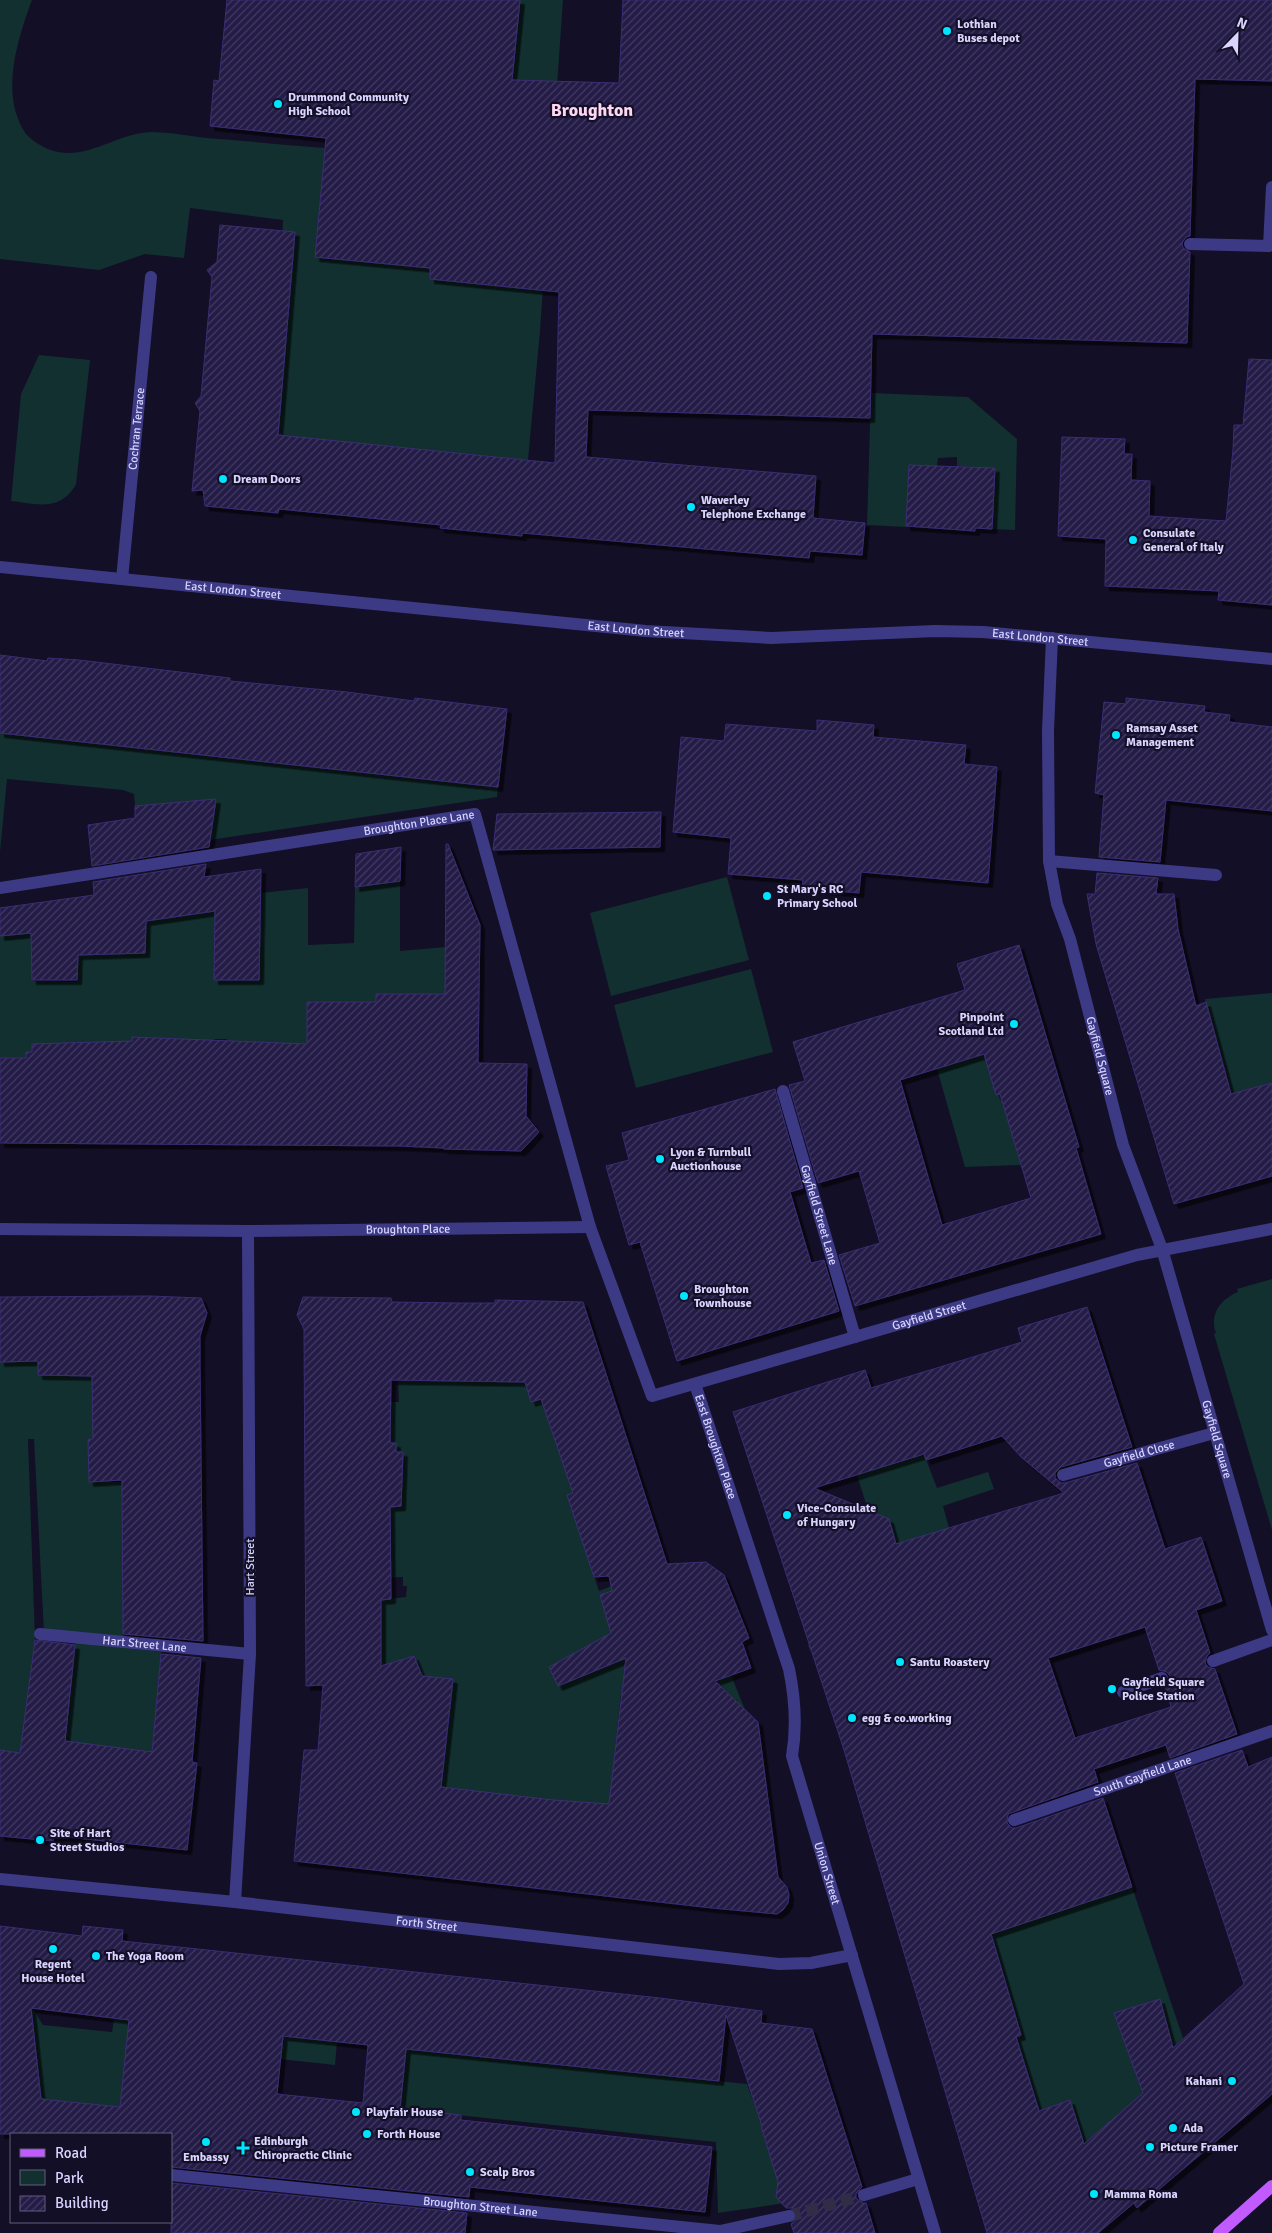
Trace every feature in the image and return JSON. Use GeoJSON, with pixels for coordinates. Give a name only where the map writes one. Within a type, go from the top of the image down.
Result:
{"type":"FeatureCollection","features":[{"type":"Feature","properties":{"kind":"main road"},"geometry":{"type":"LineString","coordinates":[[1218,2233],[1272,2186]]}},
{"type":"Feature","properties":{"kind":"street"},"geometry":{"type":"LineString","coordinates":[[1190,244],[1269,246],[1272,187]]}},
{"type":"Feature","properties":{"kind":"street","name":"Cochran Terrace"},"geometry":{"type":"LineString","coordinates":[[122,579],[152,277]]}},
{"type":"Feature","properties":{"kind":"street","name":"East London Street"},"geometry":{"type":"LineString","coordinates":[[0,567],[646,631],[793,638],[935,631],[1052,638],[1272,659]]}},
{"type":"Feature","properties":{"kind":"street","name":"Gayfield Square"},"geometry":{"type":"LineString","coordinates":[[1052,638],[1048,730],[1048,861],[1057,904],[1070,939],[1123,1145],[1162,1249],[1272,1630]]}},
{"type":"Feature","properties":{"kind":"street","name":"Broughton Place Lane"},"geometry":{"type":"LineString","coordinates":[[0,888],[475,814],[590,1227]]}},
{"type":"Feature","properties":{"kind":"street"},"geometry":{"type":"LineString","coordinates":[[1048,861],[1216,876]]}},
{"type":"Feature","properties":{"kind":"street","name":"Gayfield Street Lane"},"geometry":{"type":"LineString","coordinates":[[784,1091],[856,1337]]}},
{"type":"Feature","properties":{"kind":"street"},"geometry":{"type":"LineString","coordinates":[[590,1227],[652,1396],[695,1384]]}},
{"type":"Feature","properties":{"kind":"street","name":"Broughton Place"},"geometry":{"type":"LineString","coordinates":[[0,1229],[248,1231],[590,1227]]}},
{"type":"Feature","properties":{"kind":"street"},"geometry":{"type":"LineString","coordinates":[[1162,1249],[1272,1229]]}},
{"type":"Feature","properties":{"kind":"street","name":"Hart Street"},"geometry":{"type":"LineString","coordinates":[[235,1902],[250,1654],[248,1231]]}},
{"type":"Feature","properties":{"kind":"street","name":"Gayfield Street"},"geometry":{"type":"LineString","coordinates":[[695,1384],[1162,1249]]}},
{"type":"Feature","properties":{"kind":"street","name":"East Broughton Place"},"geometry":{"type":"LineString","coordinates":[[695,1384],[737,1510]]}},
{"type":"Feature","properties":{"kind":"street","name":"Gayfield Close"},"geometry":{"type":"LineString","coordinates":[[1063,1474],[1214,1433]]}},
{"type":"Feature","properties":{"kind":"street","name":"Union Street"},"geometry":{"type":"LineString","coordinates":[[737,1510],[789,1669],[795,1705],[792,1756],[935,2233]]}},
{"type":"Feature","properties":{"kind":"street","name":"Hart Street Lane"},"geometry":{"type":"LineString","coordinates":[[40,1634],[250,1654]]}},
{"type":"Feature","properties":{"kind":"street"},"geometry":{"type":"LineString","coordinates":[[1213,1661],[1272,1640]]}},
{"type":"Feature","properties":{"kind":"street"},"geometry":{"type":"LineString","coordinates":[[1123,1692],[1162,1678]]}},
{"type":"Feature","properties":{"kind":"street","name":"South Gayfield Lane"},"geometry":{"type":"LineString","coordinates":[[1014,1820],[1272,1731]]}},
{"type":"Feature","properties":{"kind":"street","name":"Forth Street"},"geometry":{"type":"LineString","coordinates":[[0,1879],[235,1902],[779,1964],[811,1963],[852,1955]]}},
{"type":"Feature","properties":{"kind":"street","name":"Broughton Street Lane"},"geometry":{"type":"LineString","coordinates":[[172,2175],[720,2231],[789,2216]]}},
{"type":"Feature","properties":{"kind":"street"},"geometry":{"type":"LineString","coordinates":[[864,2195],[918,2179]]}},
{"type":"Feature","properties":{"kind":"green space"},"geometry":{"type":"Polygon","coordinates":[[[0,0],[32,0],[16,51],[12,86],[18,119],[26,134],[39,145],[60,152],[77,152],[140,133],[151,132],[325,148],[315,257],[430,268],[430,279],[514,288],[525,178],[503,175],[520,0],[563,0],[540,331],[528,460],[272,435],[283,220],[190,208],[184,258],[145,254],[99,270],[0,259],[0,0]]]}},
{"type":"Feature","properties":{"kind":"green space"},"geometry":{"type":"Polygon","coordinates":[[[39,355],[90,360],[76,484],[63,499],[48,504],[11,501],[21,394],[39,355]]]}},
{"type":"Feature","properties":{"kind":"green space"},"geometry":{"type":"Polygon","coordinates":[[[871,393],[968,397],[1017,439],[1015,530],[992,529],[995,468],[957,466],[957,457],[938,458],[937,466],[909,465],[906,527],[867,525],[871,393]]]}},
{"type":"Feature","properties":{"kind":"green space"},"geometry":{"type":"Polygon","coordinates":[[[0,733],[498,787],[497,797],[210,840],[216,799],[135,806],[134,794],[123,790],[7,779],[0,852],[0,733]]]}},
{"type":"Feature","properties":{"kind":"green space"},"geometry":{"type":"Polygon","coordinates":[[[727,877],[749,960],[611,996],[590,913],[727,877]]]}},
{"type":"Feature","properties":{"kind":"green space"},"geometry":{"type":"Polygon","coordinates":[[[400,881],[400,951],[446,947],[444,1063],[423,994],[376,994],[376,1062],[331,1002],[308,1002],[307,1062],[227,1053],[227,1039],[214,1039],[214,1061],[161,1053],[161,1038],[132,1038],[132,1053],[26,1052],[26,1058],[0,1058],[0,936],[31,933],[32,981],[77,982],[78,955],[145,953],[146,921],[215,911],[214,979],[260,893],[308,888],[308,945],[354,943],[355,887],[400,881]]]}},
{"type":"Feature","properties":{"kind":"green space"},"geometry":{"type":"Polygon","coordinates":[[[751,969],[773,1052],[636,1088],[614,1005],[751,969]]]}},
{"type":"Feature","properties":{"kind":"green space"},"geometry":{"type":"Polygon","coordinates":[[[1272,993],[1272,1083],[1232,1094],[1205,999],[1272,993]]]}},
{"type":"Feature","properties":{"kind":"green space"},"geometry":{"type":"Polygon","coordinates":[[[984,1054],[1000,1094],[1021,1165],[965,1167],[937,1069],[984,1054]]]}},
{"type":"Feature","properties":{"kind":"green space"},"geometry":{"type":"Polygon","coordinates":[[[1272,1279],[1272,1530],[1214,1334],[1216,1333],[1214,1320],[1218,1308],[1226,1299],[1238,1292],[1237,1289],[1272,1279]]]}},
{"type":"Feature","properties":{"kind":"green space"},"geometry":{"type":"Polygon","coordinates":[[[38,1361],[38,1375],[109,1376],[93,1429],[93,1438],[88,1439],[89,1481],[122,1482],[123,1636],[44,1633],[34,1439],[28,1439],[35,1639],[20,1753],[0,1750],[0,1362],[38,1361]]]}},
{"type":"Feature","properties":{"kind":"green space"},"geometry":{"type":"Polygon","coordinates":[[[522,1373],[531,1402],[541,1399],[573,1493],[567,1495],[599,1591],[667,1564],[611,1633],[595,1642],[627,1657],[701,1686],[731,1675],[745,1710],[621,1694],[609,1804],[593,1820],[441,1788],[453,1679],[409,1675],[398,1677],[419,1669],[414,1656],[392,1663],[382,1669],[381,1600],[406,1597],[407,1586],[403,1586],[403,1577],[381,1578],[381,1508],[402,1505],[401,1497],[394,1497],[391,1466],[403,1466],[403,1452],[396,1452],[380,1443],[380,1402],[399,1402],[398,1380],[522,1373]]]}},
{"type":"Feature","properties":{"kind":"green space"},"geometry":{"type":"Polygon","coordinates":[[[924,1454],[937,1488],[988,1472],[994,1489],[943,1506],[951,1535],[1099,1560],[1162,1540],[1165,1549],[981,1594],[810,1651],[808,1645],[870,1624],[871,1519],[853,1463],[924,1454]]]}},
{"type":"Feature","properties":{"kind":"green space"},"geometry":{"type":"Polygon","coordinates":[[[75,1642],[161,1652],[151,1759],[63,1758],[75,1642]]]}},
{"type":"Feature","properties":{"kind":"green space"},"geometry":{"type":"Polygon","coordinates":[[[946,1716],[1045,1915],[1132,1887],[1183,2038],[1173,2048],[1160,1999],[1114,2013],[1143,2094],[1084,2144],[1070,2100],[1044,2109],[1056,2148],[1039,2111],[1016,2037],[1021,2035],[999,1959],[991,1961],[946,1716]]]}},
{"type":"Feature","properties":{"kind":"green space"},"geometry":{"type":"Polygon","coordinates":[[[30,2004],[43,2025],[112,2032],[114,2019],[199,2028],[151,2080],[123,2077],[120,2107],[63,2101],[59,2133],[44,2133],[33,2023],[19,2014],[30,2004]]]}},
{"type":"Feature","properties":{"kind":"green space"},"geometry":{"type":"Polygon","coordinates":[[[226,2031],[337,2042],[335,2065],[234,2054],[226,2031]]]}},
{"type":"Feature","properties":{"kind":"green space"},"geometry":{"type":"Polygon","coordinates":[[[406,2049],[747,2084],[762,2125],[761,2127],[785,2203],[718,2213],[716,2142],[400,2109],[406,2049]]]}},
{"type":"Feature","properties":{"kind":"building"},"geometry":{"type":"Polygon","coordinates":[[[227,0],[520,0],[512,80],[619,83],[623,0],[1272,0],[1272,81],[1195,79],[1190,236],[1186,237],[1182,243],[1183,248],[1190,252],[1187,343],[872,334],[870,418],[588,410],[586,457],[816,476],[813,518],[865,523],[862,555],[810,551],[809,558],[522,533],[522,536],[440,528],[441,525],[279,509],[278,513],[205,506],[203,490],[192,491],[200,411],[195,403],[201,396],[212,277],[207,270],[217,262],[220,225],[295,232],[278,435],[555,463],[559,292],[430,279],[430,268],[315,257],[326,138],[210,126],[214,80],[219,81],[227,0]]]}},
{"type":"Feature","properties":{"kind":"building"},"geometry":{"type":"Polygon","coordinates":[[[1249,359],[1272,360],[1272,605],[1218,600],[1219,591],[1105,586],[1106,539],[1058,536],[1062,437],[1125,439],[1124,454],[1132,454],[1131,480],[1150,481],[1149,516],[1226,521],[1234,425],[1243,425],[1249,359]]]}},
{"type":"Feature","properties":{"kind":"building"},"geometry":{"type":"Polygon","coordinates":[[[909,465],[995,468],[992,529],[975,528],[975,531],[906,526],[909,465]]]}},
{"type":"Feature","properties":{"kind":"building"},"geometry":{"type":"Polygon","coordinates":[[[0,655],[47,661],[48,658],[79,660],[230,678],[230,681],[347,692],[414,701],[415,698],[507,709],[498,787],[0,733],[0,655]]]}},
{"type":"Feature","properties":{"kind":"building"},"geometry":{"type":"Polygon","coordinates":[[[1126,698],[1205,706],[1204,712],[1230,715],[1229,722],[1272,727],[1272,811],[1166,800],[1160,862],[1099,857],[1104,795],[1095,793],[1104,702],[1126,704],[1126,698]]]}},
{"type":"Feature","properties":{"kind":"building"},"geometry":{"type":"Polygon","coordinates":[[[817,720],[874,725],[873,737],[966,745],[964,764],[997,767],[988,883],[861,872],[859,893],[802,888],[803,880],[728,874],[731,838],[673,832],[681,737],[724,741],[726,724],[817,731],[817,720]]]}},
{"type":"Feature","properties":{"kind":"building"},"geometry":{"type":"Polygon","coordinates":[[[216,799],[209,847],[92,866],[88,825],[135,818],[135,806],[216,799]]]}},
{"type":"Feature","properties":{"kind":"building"},"geometry":{"type":"Polygon","coordinates":[[[661,812],[660,847],[493,850],[497,814],[661,812]]]}},
{"type":"Feature","properties":{"kind":"building"},"geometry":{"type":"Polygon","coordinates":[[[446,844],[448,844],[480,925],[478,1063],[527,1064],[526,1116],[539,1132],[521,1151],[399,1146],[0,1143],[0,1058],[26,1058],[26,1052],[32,1052],[32,1044],[132,1041],[132,1037],[307,1044],[307,1002],[376,1002],[376,994],[445,994],[446,844]]]}},
{"type":"Feature","properties":{"kind":"building"},"geometry":{"type":"Polygon","coordinates":[[[401,847],[400,881],[355,887],[356,854],[401,847]]]}},
{"type":"Feature","properties":{"kind":"building"},"geometry":{"type":"Polygon","coordinates":[[[206,864],[204,877],[261,869],[259,980],[214,980],[215,911],[146,921],[145,953],[78,955],[77,980],[32,980],[31,933],[0,936],[0,908],[94,895],[93,882],[206,864]]]}},
{"type":"Feature","properties":{"kind":"building"},"geometry":{"type":"Polygon","coordinates":[[[1097,873],[1158,878],[1156,894],[1174,894],[1178,929],[1196,1006],[1206,1002],[1231,1094],[1272,1083],[1272,1176],[1174,1204],[1096,944],[1087,894],[1095,894],[1097,873]]]}},
{"type":"Feature","properties":{"kind":"building"},"geometry":{"type":"Polygon","coordinates":[[[1019,945],[1079,1147],[1076,1148],[1101,1234],[855,1306],[839,1255],[880,1243],[859,1171],[818,1183],[789,1085],[805,1081],[793,1042],[965,990],[957,964],[1019,945]],[[984,1054],[900,1080],[942,1225],[1031,1198],[1000,1094],[996,1095],[984,1054]]]}},
{"type":"Feature","properties":{"kind":"building"},"geometry":{"type":"Polygon","coordinates":[[[775,1089],[803,1188],[790,1192],[811,1263],[824,1260],[839,1311],[677,1361],[640,1242],[629,1245],[606,1166],[629,1160],[622,1133],[775,1089]]]}},
{"type":"Feature","properties":{"kind":"building"},"geometry":{"type":"Polygon","coordinates":[[[150,1296],[201,1298],[207,1313],[200,1336],[203,1641],[123,1634],[122,1480],[89,1482],[88,1439],[93,1439],[92,1376],[38,1375],[38,1361],[0,1362],[0,1297],[150,1296]]]}},
{"type":"Feature","properties":{"kind":"building"},"geometry":{"type":"Polygon","coordinates":[[[303,1297],[391,1298],[392,1302],[495,1303],[495,1300],[583,1302],[667,1564],[706,1562],[724,1575],[749,1638],[742,1642],[751,1668],[715,1681],[758,1722],[778,1877],[787,1887],[789,1895],[788,1903],[783,1910],[777,1914],[712,1908],[294,1861],[304,1750],[318,1750],[323,1685],[306,1686],[304,1329],[297,1315],[303,1297]],[[391,1380],[390,1443],[396,1443],[396,1452],[403,1452],[401,1506],[390,1507],[391,1599],[381,1600],[381,1666],[414,1656],[422,1676],[453,1679],[441,1787],[553,1800],[609,1804],[626,1658],[558,1686],[549,1667],[611,1633],[600,1595],[612,1591],[609,1576],[594,1577],[567,1495],[573,1493],[541,1399],[531,1402],[525,1382],[391,1380]]]}},
{"type":"Feature","properties":{"kind":"building"},"geometry":{"type":"Polygon","coordinates":[[[1087,1307],[1132,1447],[1061,1467],[1055,1473],[1055,1478],[1061,1483],[1065,1483],[1137,1463],[1165,1549],[1201,1537],[1222,1601],[1196,1610],[1210,1653],[1205,1663],[1208,1667],[1215,1669],[1237,1734],[1170,1758],[1166,1745],[1094,1769],[1098,1782],[1008,1814],[1007,1823],[1012,1828],[1016,1828],[1103,1798],[1132,1887],[991,1934],[1021,2035],[1016,2037],[1039,2111],[1070,2100],[1084,2144],[1143,2093],[1114,2013],[1160,1999],[1173,2048],[1244,1984],[1175,1773],[1242,1750],[1248,1767],[1272,1757],[1272,2094],[1137,2208],[1134,2203],[1098,2233],[987,2233],[844,1750],[733,1412],[865,1370],[871,1388],[1022,1342],[1018,1328],[1087,1307]],[[1002,1436],[926,1460],[924,1454],[814,1488],[889,1519],[896,1544],[1064,1493],[1021,1457],[1002,1436]],[[1145,1627],[1048,1658],[1075,1738],[1171,1707],[1165,1686],[1170,1676],[1167,1672],[1159,1670],[1145,1627]]]}},
{"type":"Feature","properties":{"kind":"building"},"geometry":{"type":"Polygon","coordinates":[[[35,1640],[75,1645],[65,1741],[152,1752],[161,1654],[201,1658],[192,1762],[197,1763],[187,1850],[58,1836],[58,1838],[54,1837],[53,1841],[0,1836],[0,1750],[20,1753],[35,1640]]]}},
{"type":"Feature","properties":{"kind":"building"},"geometry":{"type":"Polygon","coordinates":[[[0,1926],[82,1936],[83,1926],[123,1930],[122,1941],[660,1998],[762,2011],[761,2023],[812,2029],[862,2187],[856,2193],[856,2198],[862,2203],[866,2203],[875,2233],[794,2233],[791,2224],[797,2219],[797,2214],[792,2208],[786,2208],[776,2197],[778,2182],[726,2015],[719,2081],[406,2049],[400,2109],[461,2115],[461,2120],[712,2147],[705,2212],[470,2187],[469,2197],[172,2167],[172,2133],[0,2134],[0,1926]],[[31,2008],[41,2099],[120,2107],[129,2020],[31,2008]],[[283,2036],[277,2094],[363,2103],[368,2045],[283,2036]]]}},
{"type":"Feature","properties":{"kind":"building"},"geometry":{"type":"Polygon","coordinates":[[[172,2183],[467,2213],[465,2233],[171,2233],[172,2183]]]}},
{"type":"Feature","properties":{"kind":"tunnel"},"geometry":{"type":"LineString","coordinates":[[789,2216],[864,2195]]}},
{"type":"Feature","properties":{"kind":"place","name":"Lothian Buses depot"},"geometry":{"type":"Point","coordinates":[947,31]}},
{"type":"Feature","properties":{"kind":"place","name":"Drummond Community High School"},"geometry":{"type":"Point","coordinates":[278,104]}},
{"type":"Feature","properties":{"kind":"place","name":"Dream Doors"},"geometry":{"type":"Point","coordinates":[223,479]}},
{"type":"Feature","properties":{"kind":"place","name":"Waverley Telephone Exchange"},"geometry":{"type":"Point","coordinates":[691,507]}},
{"type":"Feature","properties":{"kind":"place","name":"Consulate General of Italy"},"geometry":{"type":"Point","coordinates":[1133,540]}},
{"type":"Feature","properties":{"kind":"place","name":"Ramsay Asset Management"},"geometry":{"type":"Point","coordinates":[1116,735]}},
{"type":"Feature","properties":{"kind":"place","name":"St Mary's RC Primary School"},"geometry":{"type":"Point","coordinates":[767,896]}},
{"type":"Feature","properties":{"kind":"place","name":"Pinpoint Scotland Ltd"},"geometry":{"type":"Point","coordinates":[1014,1024]}},
{"type":"Feature","properties":{"kind":"place","name":"Lyon & Turnbull Auctionhouse"},"geometry":{"type":"Point","coordinates":[660,1159]}},
{"type":"Feature","properties":{"kind":"place","name":"Broughton Townhouse"},"geometry":{"type":"Point","coordinates":[684,1296]}},
{"type":"Feature","properties":{"kind":"place","name":"Vice-Consulate of Hungary"},"geometry":{"type":"Point","coordinates":[787,1515]}},
{"type":"Feature","properties":{"kind":"place","name":"Santu Roastery"},"geometry":{"type":"Point","coordinates":[900,1662]}},
{"type":"Feature","properties":{"kind":"place","name":"Gayfield Square Police Station"},"geometry":{"type":"Point","coordinates":[1112,1689]}},
{"type":"Feature","properties":{"kind":"place","name":"egg & co.working"},"geometry":{"type":"Point","coordinates":[852,1718]}},
{"type":"Feature","properties":{"kind":"place","name":"Site of Hart Street Studios"},"geometry":{"type":"Point","coordinates":[40,1840]}},
{"type":"Feature","properties":{"kind":"place","name":"Regent House Hotel"},"geometry":{"type":"Point","coordinates":[53,1949]}},
{"type":"Feature","properties":{"kind":"place","name":"The Yoga Room"},"geometry":{"type":"Point","coordinates":[96,1956]}},
{"type":"Feature","properties":{"kind":"place","name":"Kahani"},"geometry":{"type":"Point","coordinates":[1232,2081]}},
{"type":"Feature","properties":{"kind":"place","name":"Playfair House"},"geometry":{"type":"Point","coordinates":[356,2112]}},
{"type":"Feature","properties":{"kind":"place","name":"Ada"},"geometry":{"type":"Point","coordinates":[1173,2128]}},
{"type":"Feature","properties":{"kind":"place","name":"Forth House"},"geometry":{"type":"Point","coordinates":[367,2134]}},
{"type":"Feature","properties":{"kind":"place","name":"Embassy"},"geometry":{"type":"Point","coordinates":[206,2142]}},
{"type":"Feature","properties":{"kind":"place","name":"Picture Framer"},"geometry":{"type":"Point","coordinates":[1150,2147]}},
{"type":"Feature","properties":{"kind":"place","name":"Edinburgh Chiropractic Clinic"},"geometry":{"type":"Point","coordinates":[243,2148]}},
{"type":"Feature","properties":{"kind":"place","name":"Scalp Bros"},"geometry":{"type":"Point","coordinates":[470,2172]}},
{"type":"Feature","properties":{"kind":"place","name":"Mamma Roma"},"geometry":{"type":"Point","coordinates":[1094,2194]}},
{"type":"Feature","properties":{"kind":"district","name":"Broughton"},"geometry":{"type":"Point","coordinates":[592,110]}}]}
